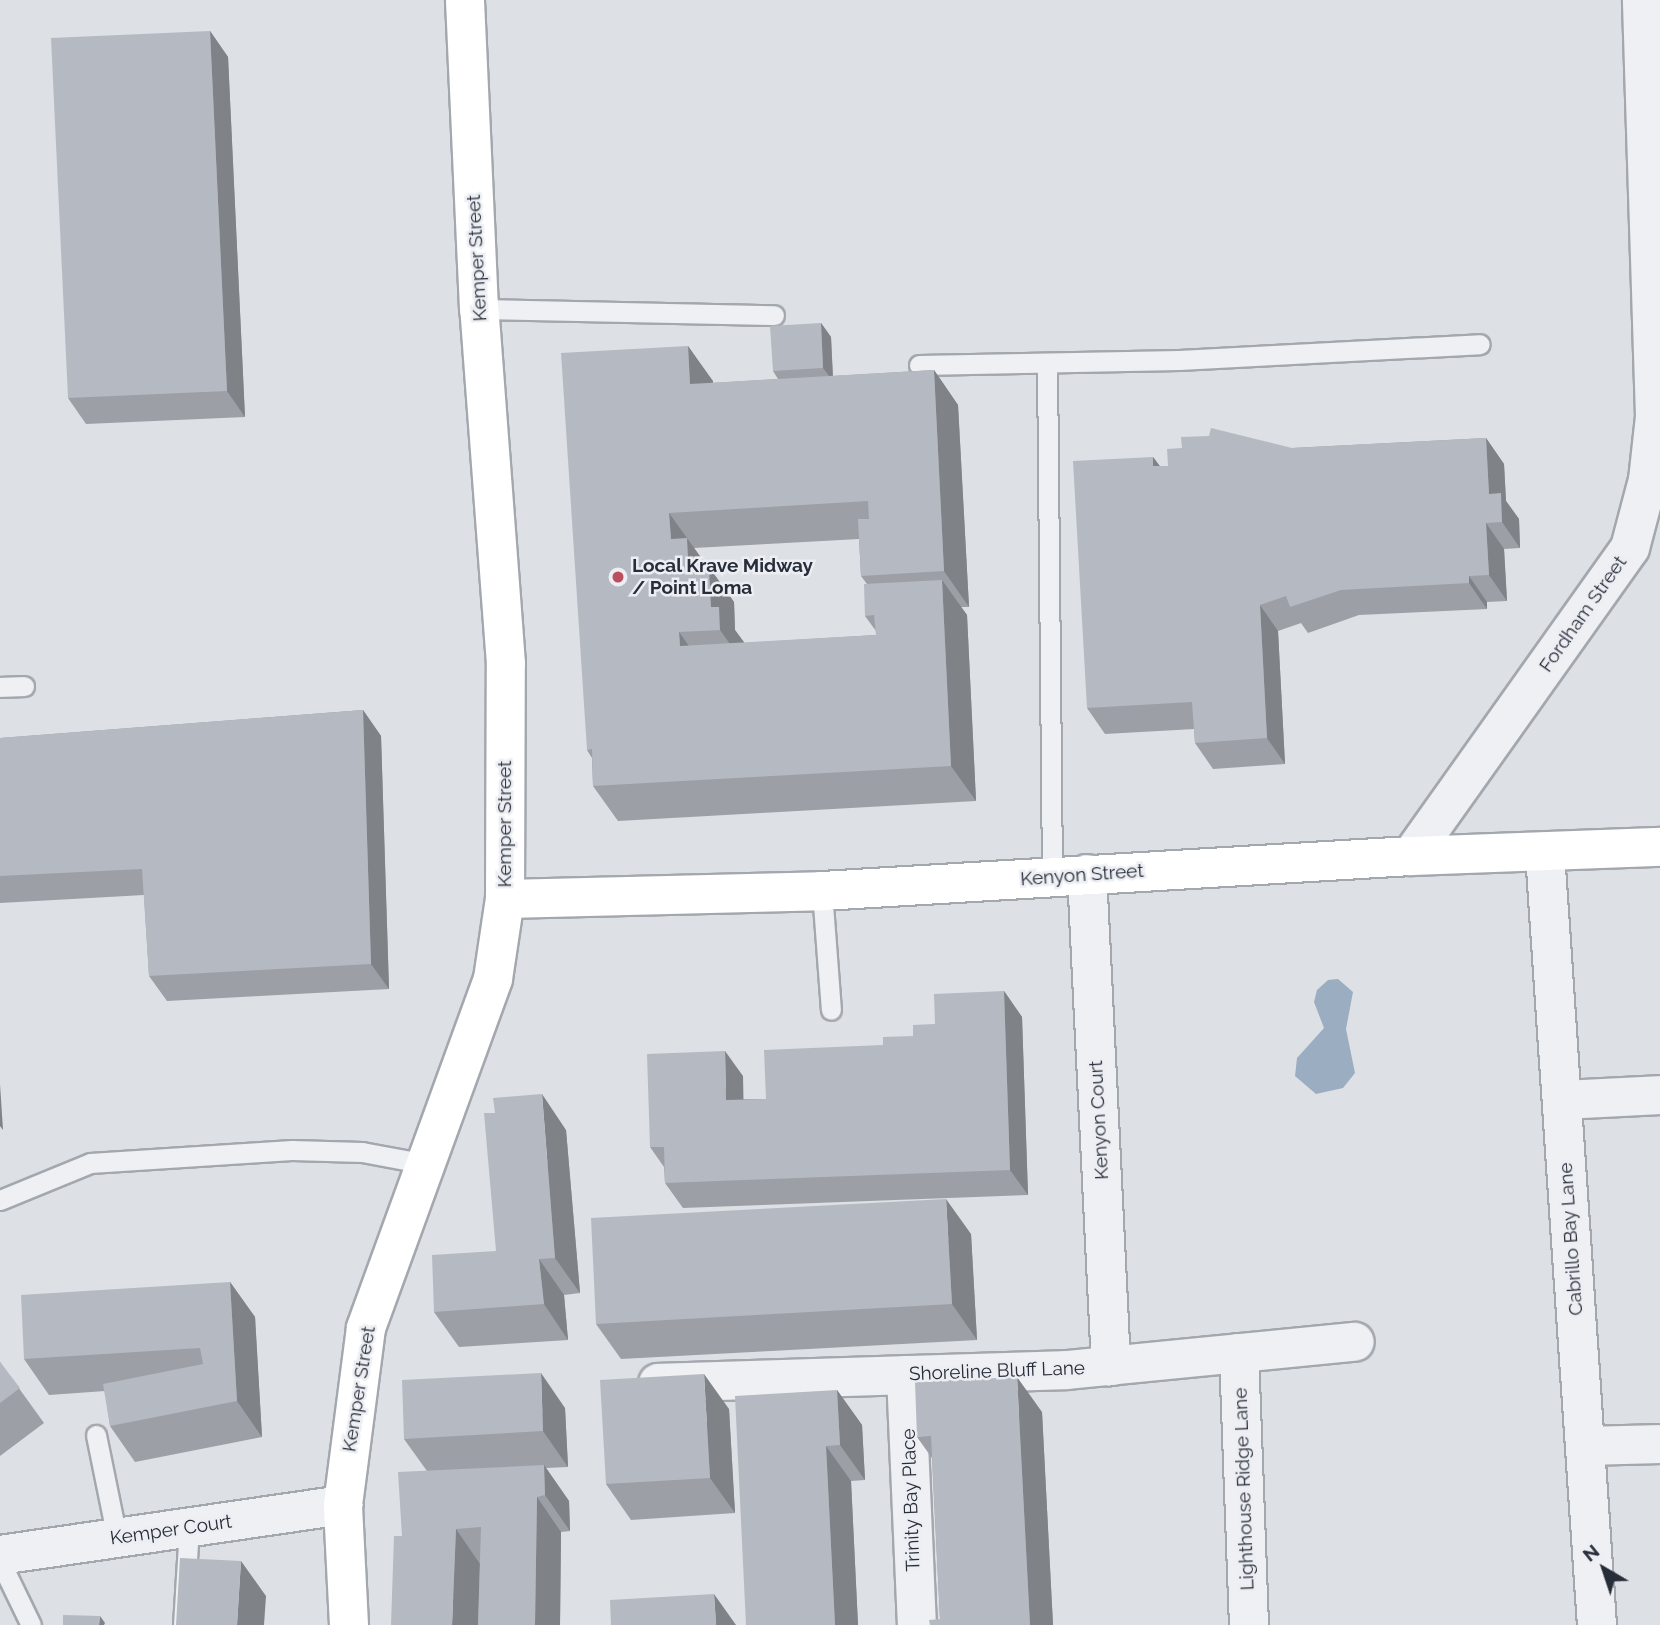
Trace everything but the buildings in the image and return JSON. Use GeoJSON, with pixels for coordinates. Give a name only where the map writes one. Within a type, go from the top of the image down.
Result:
{"type":"FeatureCollection","features":[{"type":"Feature","properties":{"kind":"street","name":"Kemper Street"},"geometry":{"type":"LineString","coordinates":[[349,1625],[342,1505],[366,1328],[493,979],[505,899],[506,664],[479,309],[465,0]]}},
{"type":"Feature","properties":{"kind":"street","name":"Fordham Street"},"geometry":{"type":"LineString","coordinates":[[1411,856],[1630,548],[1654,481],[1655,417],[1642,0]]}},
{"type":"Feature","properties":{"kind":"street","name":"Kenyon Street"},"geometry":{"type":"LineString","coordinates":[[505,899],[822,891],[1411,856],[1660,847]]}},
{"type":"Feature","properties":{"kind":"street","name":"Cabrillo Bay Lane"},"geometry":{"type":"LineString","coordinates":[[1545,853],[1597,1625]]}},
{"type":"Feature","properties":{"kind":"street","name":"Kenyon Court"},"geometry":{"type":"LineString","coordinates":[[1070,875],[1111,1366]]}},
{"type":"Feature","properties":{"kind":"street"},"geometry":{"type":"LineString","coordinates":[[1562,1100],[1660,1095]]}},
{"type":"Feature","properties":{"kind":"street","name":"Shoreline Bluff Lane"},"geometry":{"type":"LineString","coordinates":[[638,1383],[1111,1366],[1355,1342]]}},
{"type":"Feature","properties":{"kind":"street","name":"Lighthouse Ridge Lane"},"geometry":{"type":"LineString","coordinates":[[1239,1353],[1249,1625]]}},
{"type":"Feature","properties":{"kind":"street","name":"Trinity Bay Place"},"geometry":{"type":"LineString","coordinates":[[906,1375],[916,1625]]}},
{"type":"Feature","properties":{"kind":"street"},"geometry":{"type":"LineString","coordinates":[[1585,1446],[1660,1444]]}},
{"type":"Feature","properties":{"kind":"street","name":"Kemper Court"},"geometry":{"type":"LineString","coordinates":[[0,1555],[342,1505]]}},
{"type":"Feature","properties":{"kind":"lane"},"geometry":{"type":"LineString","coordinates":[[479,309],[774,315]]}},
{"type":"Feature","properties":{"kind":"lane"},"geometry":{"type":"LineString","coordinates":[[919,365],[1047,364],[1480,344]]}},
{"type":"Feature","properties":{"kind":"lane"},"geometry":{"type":"LineString","coordinates":[[1047,364],[1070,875]]}},
{"type":"Feature","properties":{"kind":"lane"},"geometry":{"type":"LineString","coordinates":[[0,687],[24,686]]}},
{"type":"Feature","properties":{"kind":"lane"},"geometry":{"type":"LineString","coordinates":[[822,891],[831,1010]]}},
{"type":"Feature","properties":{"kind":"lane"},"geometry":{"type":"LineString","coordinates":[[0,1200],[90,1163],[292,1150],[362,1152],[426,1164]]}},
{"type":"Feature","properties":{"kind":"lane"},"geometry":{"type":"LineString","coordinates":[[96,1435],[117,1538]]}},
{"type":"Feature","properties":{"kind":"lane"},"geometry":{"type":"LineString","coordinates":[[183,1625],[189,1527]]}},
{"type":"Feature","properties":{"kind":"lane"},"geometry":{"type":"LineString","coordinates":[[0,1561],[31,1625]]}},
{"type":"Feature","properties":{"kind":"water"},"geometry":{"type":"Polygon","coordinates":[[[1338,979],[1353,992],[1346,1029],[1355,1073],[1343,1088],[1316,1094],[1295,1076],[1297,1058],[1324,1028],[1314,1002],[1317,990],[1328,980],[1338,979]]]}},
{"type":"Feature","properties":{"kind":"place","name":"Local Krave Midway / Point Loma"},"geometry":{"type":"Point","coordinates":[618,577]}}]}
